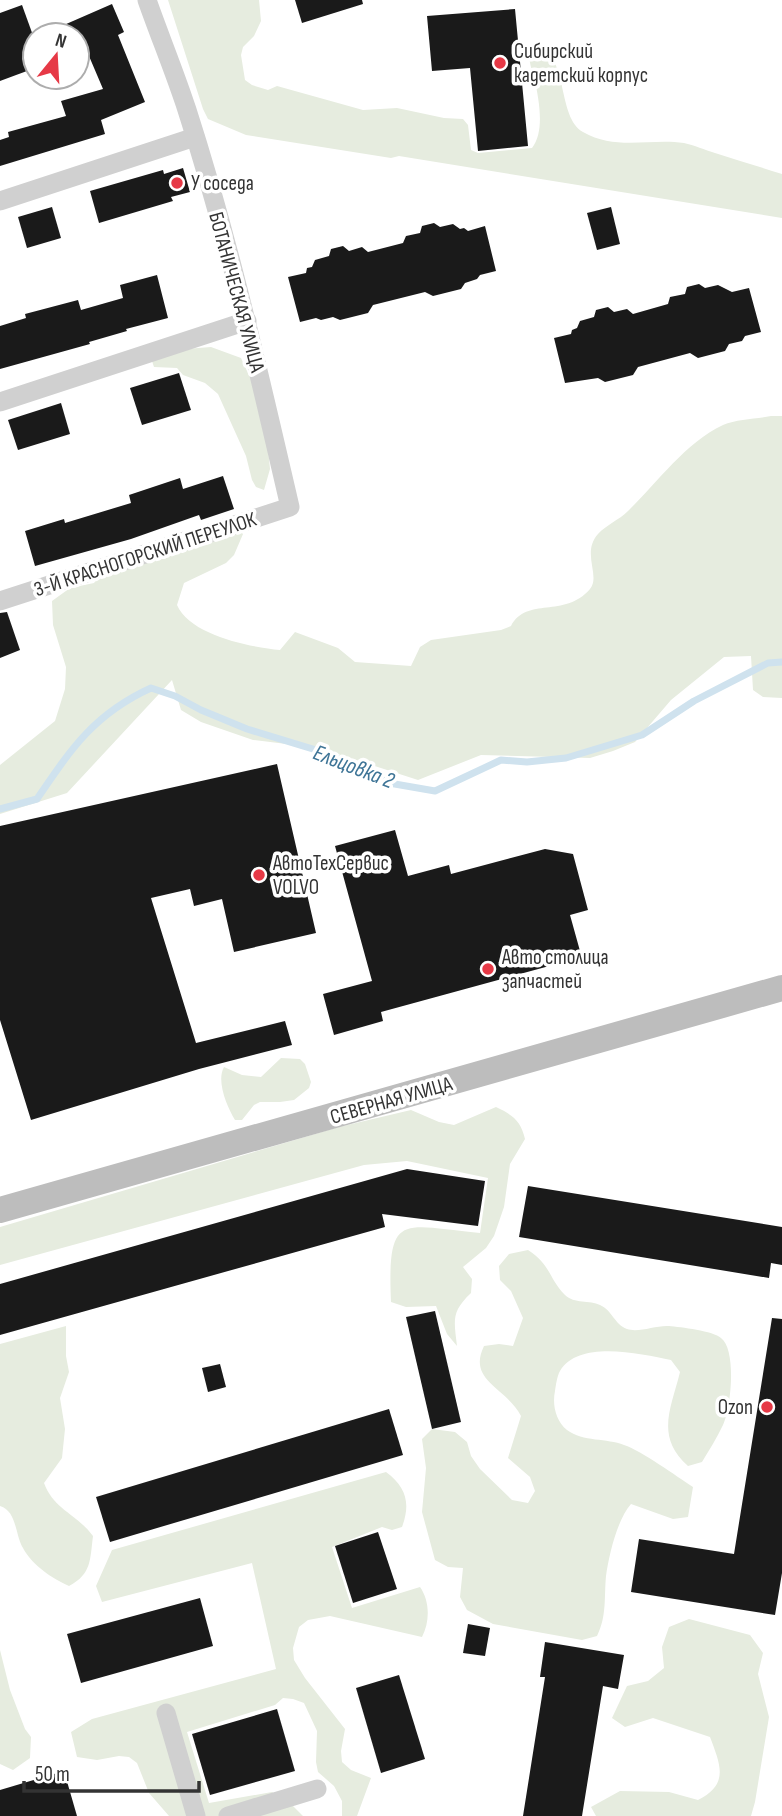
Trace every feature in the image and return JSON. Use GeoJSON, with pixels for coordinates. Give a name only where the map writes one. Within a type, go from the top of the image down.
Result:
{"type":"FeatureCollection","features":[{"type":"Feature","properties":{"kind":"street","name":"БОТАНИЧЕСКАЯ УЛИЦА"},"geometry":{"type":"LineString","coordinates":[[147,0],[195,137],[247,321],[289,507]]}},
{"type":"Feature","properties":{"kind":"street"},"geometry":{"type":"LineString","coordinates":[[0,201],[195,137]]}},
{"type":"Feature","properties":{"kind":"street"},"geometry":{"type":"LineString","coordinates":[[0,402],[247,321]]}},
{"type":"Feature","properties":{"kind":"street","name":"3-Й КРАСНОГОРСКИЙ ПЕРЕУЛОК"},"geometry":{"type":"LineString","coordinates":[[0,601],[289,507]]}},
{"type":"Feature","properties":{"kind":"street","name":"СЕВЕРНАЯ УЛИЦА"},"geometry":{"type":"LineString","coordinates":[[0,1210],[782,988]]}},
{"type":"Feature","properties":{"kind":"street"},"geometry":{"type":"LineString","coordinates":[[166,1713],[196,1816]]}},
{"type":"Feature","properties":{"kind":"street"},"geometry":{"type":"LineString","coordinates":[[228,1816],[317,1789]]}},
{"type":"Feature","properties":{"kind":"shaded area"},"geometry":{"type":"Polygon","coordinates":[[[168,0],[259,0],[261,21],[254,36],[243,47],[241,55],[245,80],[252,85],[268,90],[277,86],[363,110],[397,108],[444,118],[463,119],[468,125],[471,150],[478,153],[532,148],[536,141],[540,125],[539,107],[529,55],[530,47],[538,44],[548,51],[554,62],[569,114],[583,132],[595,138],[620,143],[684,143],[782,174],[782,218],[399,156],[391,158],[246,135],[208,119],[168,0]]]}},
{"type":"Feature","properties":{"kind":"shaded area"},"geometry":{"type":"Polygon","coordinates":[[[211,347],[241,358],[264,408],[270,469],[264,490],[256,487],[252,480],[246,456],[218,394],[205,383],[183,375],[177,368],[154,367],[151,358],[173,350],[211,347]]]}},
{"type":"Feature","properties":{"kind":"shaded area"},"geometry":{"type":"Polygon","coordinates":[[[782,416],[782,698],[763,697],[753,690],[751,656],[724,657],[671,700],[635,742],[613,751],[590,758],[481,755],[418,780],[319,748],[253,740],[201,722],[181,710],[172,680],[67,793],[0,814],[0,765],[55,721],[65,689],[66,667],[53,625],[52,601],[70,588],[94,583],[107,566],[236,526],[243,534],[234,555],[226,563],[184,583],[177,605],[194,624],[222,638],[280,650],[295,632],[338,648],[355,662],[411,666],[420,647],[431,640],[501,630],[511,626],[526,612],[558,606],[580,598],[593,584],[591,549],[593,541],[601,531],[628,511],[684,452],[709,433],[728,423],[782,416]]]}},
{"type":"Feature","properties":{"kind":"shaded area"},"geometry":{"type":"Polygon","coordinates":[[[281,1058],[300,1059],[305,1064],[311,1082],[309,1088],[294,1100],[260,1102],[254,1105],[242,1120],[235,1120],[222,1086],[224,1067],[242,1075],[261,1077],[281,1058]]]}},
{"type":"Feature","properties":{"kind":"shaded area"},"geometry":{"type":"Polygon","coordinates":[[[496,1107],[515,1119],[525,1139],[510,1164],[504,1207],[494,1236],[486,1248],[463,1267],[472,1279],[471,1293],[455,1317],[457,1346],[447,1334],[436,1306],[406,1307],[391,1302],[392,1251],[397,1238],[405,1230],[417,1227],[480,1233],[488,1178],[407,1161],[364,1165],[0,1265],[0,1227],[339,1127],[411,1110],[439,1122],[454,1125],[496,1107]]]}},
{"type":"Feature","properties":{"kind":"shaded area"},"geometry":{"type":"Polygon","coordinates":[[[528,1250],[541,1261],[569,1298],[600,1305],[627,1329],[669,1326],[704,1331],[717,1336],[726,1344],[731,1366],[730,1393],[723,1425],[702,1462],[688,1466],[678,1455],[669,1433],[670,1410],[680,1372],[671,1360],[628,1352],[596,1352],[569,1361],[560,1371],[554,1396],[555,1407],[560,1422],[567,1430],[580,1436],[631,1448],[693,1487],[688,1517],[673,1519],[631,1504],[618,1528],[609,1558],[600,1629],[597,1636],[582,1640],[493,1624],[467,1610],[460,1597],[463,1568],[448,1567],[435,1560],[422,1512],[426,1468],[422,1439],[432,1429],[455,1432],[467,1442],[471,1456],[480,1469],[512,1500],[528,1503],[535,1491],[530,1477],[508,1458],[521,1416],[484,1376],[480,1368],[484,1346],[513,1346],[523,1318],[511,1291],[500,1280],[499,1266],[509,1254],[528,1250]]]}},
{"type":"Feature","properties":{"kind":"shaded area"},"geometry":{"type":"Polygon","coordinates":[[[66,1326],[69,1372],[60,1398],[65,1429],[62,1458],[44,1483],[54,1500],[93,1536],[86,1571],[69,1586],[37,1566],[20,1543],[10,1513],[0,1506],[0,1344],[66,1326]]]}},
{"type":"Feature","properties":{"kind":"shaded area"},"geometry":{"type":"Polygon","coordinates":[[[386,1472],[405,1496],[406,1510],[402,1527],[392,1530],[382,1527],[332,1547],[352,1608],[420,1587],[428,1612],[422,1637],[330,1616],[308,1620],[299,1627],[293,1648],[294,1660],[305,1678],[345,1729],[342,1762],[351,1770],[371,1778],[357,1816],[342,1816],[342,1801],[334,1786],[318,1772],[317,1731],[304,1703],[293,1699],[283,1698],[275,1705],[187,1732],[209,1803],[272,1792],[290,1803],[303,1816],[169,1816],[149,1793],[137,1763],[129,1757],[97,1760],[77,1757],[71,1732],[92,1719],[276,1669],[252,1563],[102,1602],[96,1586],[112,1550],[386,1472]]]}},
{"type":"Feature","properties":{"kind":"shaded area"},"geometry":{"type":"Polygon","coordinates":[[[689,1619],[750,1635],[763,1653],[758,1674],[769,1717],[751,1816],[596,1816],[591,1807],[620,1791],[669,1792],[698,1800],[715,1787],[720,1773],[710,1737],[653,1718],[625,1727],[612,1718],[627,1686],[648,1681],[664,1668],[662,1647],[669,1627],[689,1619]]]}},
{"type":"Feature","properties":{"kind":"shaded area"},"geometry":{"type":"Polygon","coordinates":[[[0,1650],[10,1690],[25,1729],[31,1737],[30,1758],[13,1770],[0,1764],[0,1650]]]}},
{"type":"Feature","properties":{"kind":"building"},"geometry":{"type":"Polygon","coordinates":[[[295,0],[362,0],[363,4],[302,23],[295,0]]]}},
{"type":"Feature","properties":{"kind":"building"},"geometry":{"type":"Polygon","coordinates":[[[112,4],[124,32],[118,35],[145,102],[101,120],[105,134],[0,166],[0,140],[9,137],[8,132],[66,116],[61,101],[103,89],[91,61],[91,21],[73,21],[112,4]]]}},
{"type":"Feature","properties":{"kind":"building"},"geometry":{"type":"Polygon","coordinates":[[[22,5],[28,21],[21,21],[21,73],[0,81],[0,13],[22,5]]]}},
{"type":"Feature","properties":{"kind":"building"},"geometry":{"type":"Polygon","coordinates":[[[515,9],[528,146],[478,151],[470,68],[432,71],[427,16],[515,9]]]}},
{"type":"Feature","properties":{"kind":"building"},"geometry":{"type":"Polygon","coordinates":[[[183,168],[190,192],[171,197],[173,201],[99,223],[90,191],[163,170],[164,174],[183,168]]]}},
{"type":"Feature","properties":{"kind":"building"},"geometry":{"type":"Polygon","coordinates":[[[52,207],[61,238],[27,248],[18,217],[52,207]]]}},
{"type":"Feature","properties":{"kind":"building"},"geometry":{"type":"Polygon","coordinates":[[[611,207],[620,244],[597,250],[587,213],[611,207]]]}},
{"type":"Feature","properties":{"kind":"building"},"geometry":{"type":"Polygon","coordinates":[[[434,223],[440,227],[453,224],[468,231],[485,226],[496,271],[480,275],[477,279],[465,283],[461,289],[433,296],[425,292],[373,305],[368,313],[340,320],[333,317],[300,322],[288,277],[306,273],[315,260],[329,256],[331,249],[343,246],[349,251],[362,247],[368,252],[403,243],[406,236],[420,233],[422,226],[434,223]]]}},
{"type":"Feature","properties":{"kind":"building"},"geometry":{"type":"Polygon","coordinates":[[[157,275],[168,318],[126,329],[127,331],[89,342],[90,344],[0,369],[0,326],[26,318],[25,314],[78,300],[81,310],[123,298],[120,285],[157,275]]]}},
{"type":"Feature","properties":{"kind":"building"},"geometry":{"type":"Polygon","coordinates":[[[699,284],[705,288],[718,285],[732,292],[749,288],[761,332],[729,344],[725,351],[698,358],[690,353],[638,367],[633,375],[605,382],[598,378],[565,383],[554,338],[571,334],[580,321],[594,317],[596,310],[608,307],[614,312],[627,309],[633,314],[668,304],[670,297],[685,294],[687,287],[699,284]]]}},
{"type":"Feature","properties":{"kind":"building"},"geometry":{"type":"Polygon","coordinates":[[[179,373],[191,410],[142,425],[130,388],[179,373]]]}},
{"type":"Feature","properties":{"kind":"building"},"geometry":{"type":"Polygon","coordinates":[[[61,403],[70,434],[18,450],[8,420],[61,403]]]}},
{"type":"Feature","properties":{"kind":"building"},"geometry":{"type":"Polygon","coordinates":[[[223,476],[234,509],[201,520],[199,515],[131,539],[35,566],[25,531],[64,519],[65,523],[131,503],[129,495],[180,478],[183,489],[223,476]]]}},
{"type":"Feature","properties":{"kind":"building"},"geometry":{"type":"Polygon","coordinates":[[[7,612],[20,650],[0,658],[0,613],[7,612]]]}},
{"type":"Feature","properties":{"kind":"building"},"geometry":{"type":"Polygon","coordinates":[[[277,764],[316,933],[234,952],[222,899],[194,906],[190,889],[151,898],[196,1043],[285,1021],[292,1045],[199,1069],[31,1120],[0,1020],[0,826],[277,764]]]}},
{"type":"Feature","properties":{"kind":"building"},"geometry":{"type":"Polygon","coordinates":[[[395,830],[408,876],[449,865],[451,874],[545,849],[573,854],[588,910],[570,915],[580,951],[573,953],[575,959],[381,1012],[383,1021],[334,1035],[323,994],[372,981],[335,846],[395,830]]]}},
{"type":"Feature","properties":{"kind":"building"},"geometry":{"type":"Polygon","coordinates":[[[407,1169],[485,1181],[478,1226],[382,1214],[385,1227],[0,1335],[0,1284],[407,1169]]]}},
{"type":"Feature","properties":{"kind":"building"},"geometry":{"type":"Polygon","coordinates":[[[528,1186],[782,1227],[782,1265],[771,1263],[769,1278],[519,1237],[528,1186]]]}},
{"type":"Feature","properties":{"kind":"building"},"geometry":{"type":"Polygon","coordinates":[[[435,1311],[461,1422],[432,1429],[406,1317],[435,1311]]]}},
{"type":"Feature","properties":{"kind":"building"},"geometry":{"type":"Polygon","coordinates":[[[772,1318],[782,1319],[782,1573],[775,1615],[631,1592],[639,1539],[734,1554],[772,1318]]]}},
{"type":"Feature","properties":{"kind":"building"},"geometry":{"type":"Polygon","coordinates":[[[220,1364],[226,1387],[208,1392],[202,1368],[220,1364]]]}},
{"type":"Feature","properties":{"kind":"building"},"geometry":{"type":"Polygon","coordinates":[[[389,1409],[403,1455],[110,1542],[96,1497],[389,1409]]]}},
{"type":"Feature","properties":{"kind":"building"},"geometry":{"type":"Polygon","coordinates":[[[378,1532],[397,1589],[353,1603],[335,1546],[378,1532]]]}},
{"type":"Feature","properties":{"kind":"building"},"geometry":{"type":"Polygon","coordinates":[[[200,1598],[213,1646],[81,1683],[67,1634],[200,1598]]]}},
{"type":"Feature","properties":{"kind":"building"},"geometry":{"type":"Polygon","coordinates":[[[468,1624],[490,1628],[485,1656],[463,1653],[468,1624]]]}},
{"type":"Feature","properties":{"kind":"building"},"geometry":{"type":"Polygon","coordinates":[[[545,1642],[624,1655],[618,1689],[603,1686],[582,1816],[523,1816],[545,1677],[540,1677],[545,1642]]]}},
{"type":"Feature","properties":{"kind":"building"},"geometry":{"type":"Polygon","coordinates":[[[399,1675],[425,1759],[381,1773],[356,1688],[399,1675]]]}},
{"type":"Feature","properties":{"kind":"building"},"geometry":{"type":"Polygon","coordinates":[[[277,1709],[295,1771],[210,1795],[192,1734],[277,1709]]]}},
{"type":"Feature","properties":{"kind":"building"},"geometry":{"type":"Polygon","coordinates":[[[64,1771],[77,1816],[0,1816],[0,1790],[64,1771]]]}},
{"type":"Feature","properties":{"kind":"waterway","name":"Ельцовка 2"},"geometry":{"type":"LineString","coordinates":[[0,809],[37,799],[85,734],[114,709],[151,688],[247,729],[326,753],[389,783],[435,791],[501,760],[527,762],[566,758],[642,735],[694,701],[768,663],[782,662]]}},
{"type":"Feature","properties":{"kind":"place","name":"Сибирский кадетский корпус"},"geometry":{"type":"Point","coordinates":[500,63]}},
{"type":"Feature","properties":{"kind":"place","name":"У соседа"},"geometry":{"type":"Point","coordinates":[177,183]}},
{"type":"Feature","properties":{"kind":"place","name":"АвтоТехСервис VOLVO"},"geometry":{"type":"Point","coordinates":[259,875]}},
{"type":"Feature","properties":{"kind":"place","name":"Авто столица запчастей"},"geometry":{"type":"Point","coordinates":[488,969]}},
{"type":"Feature","properties":{"kind":"place","name":"Ozon"},"geometry":{"type":"Point","coordinates":[767,1407]}}]}
